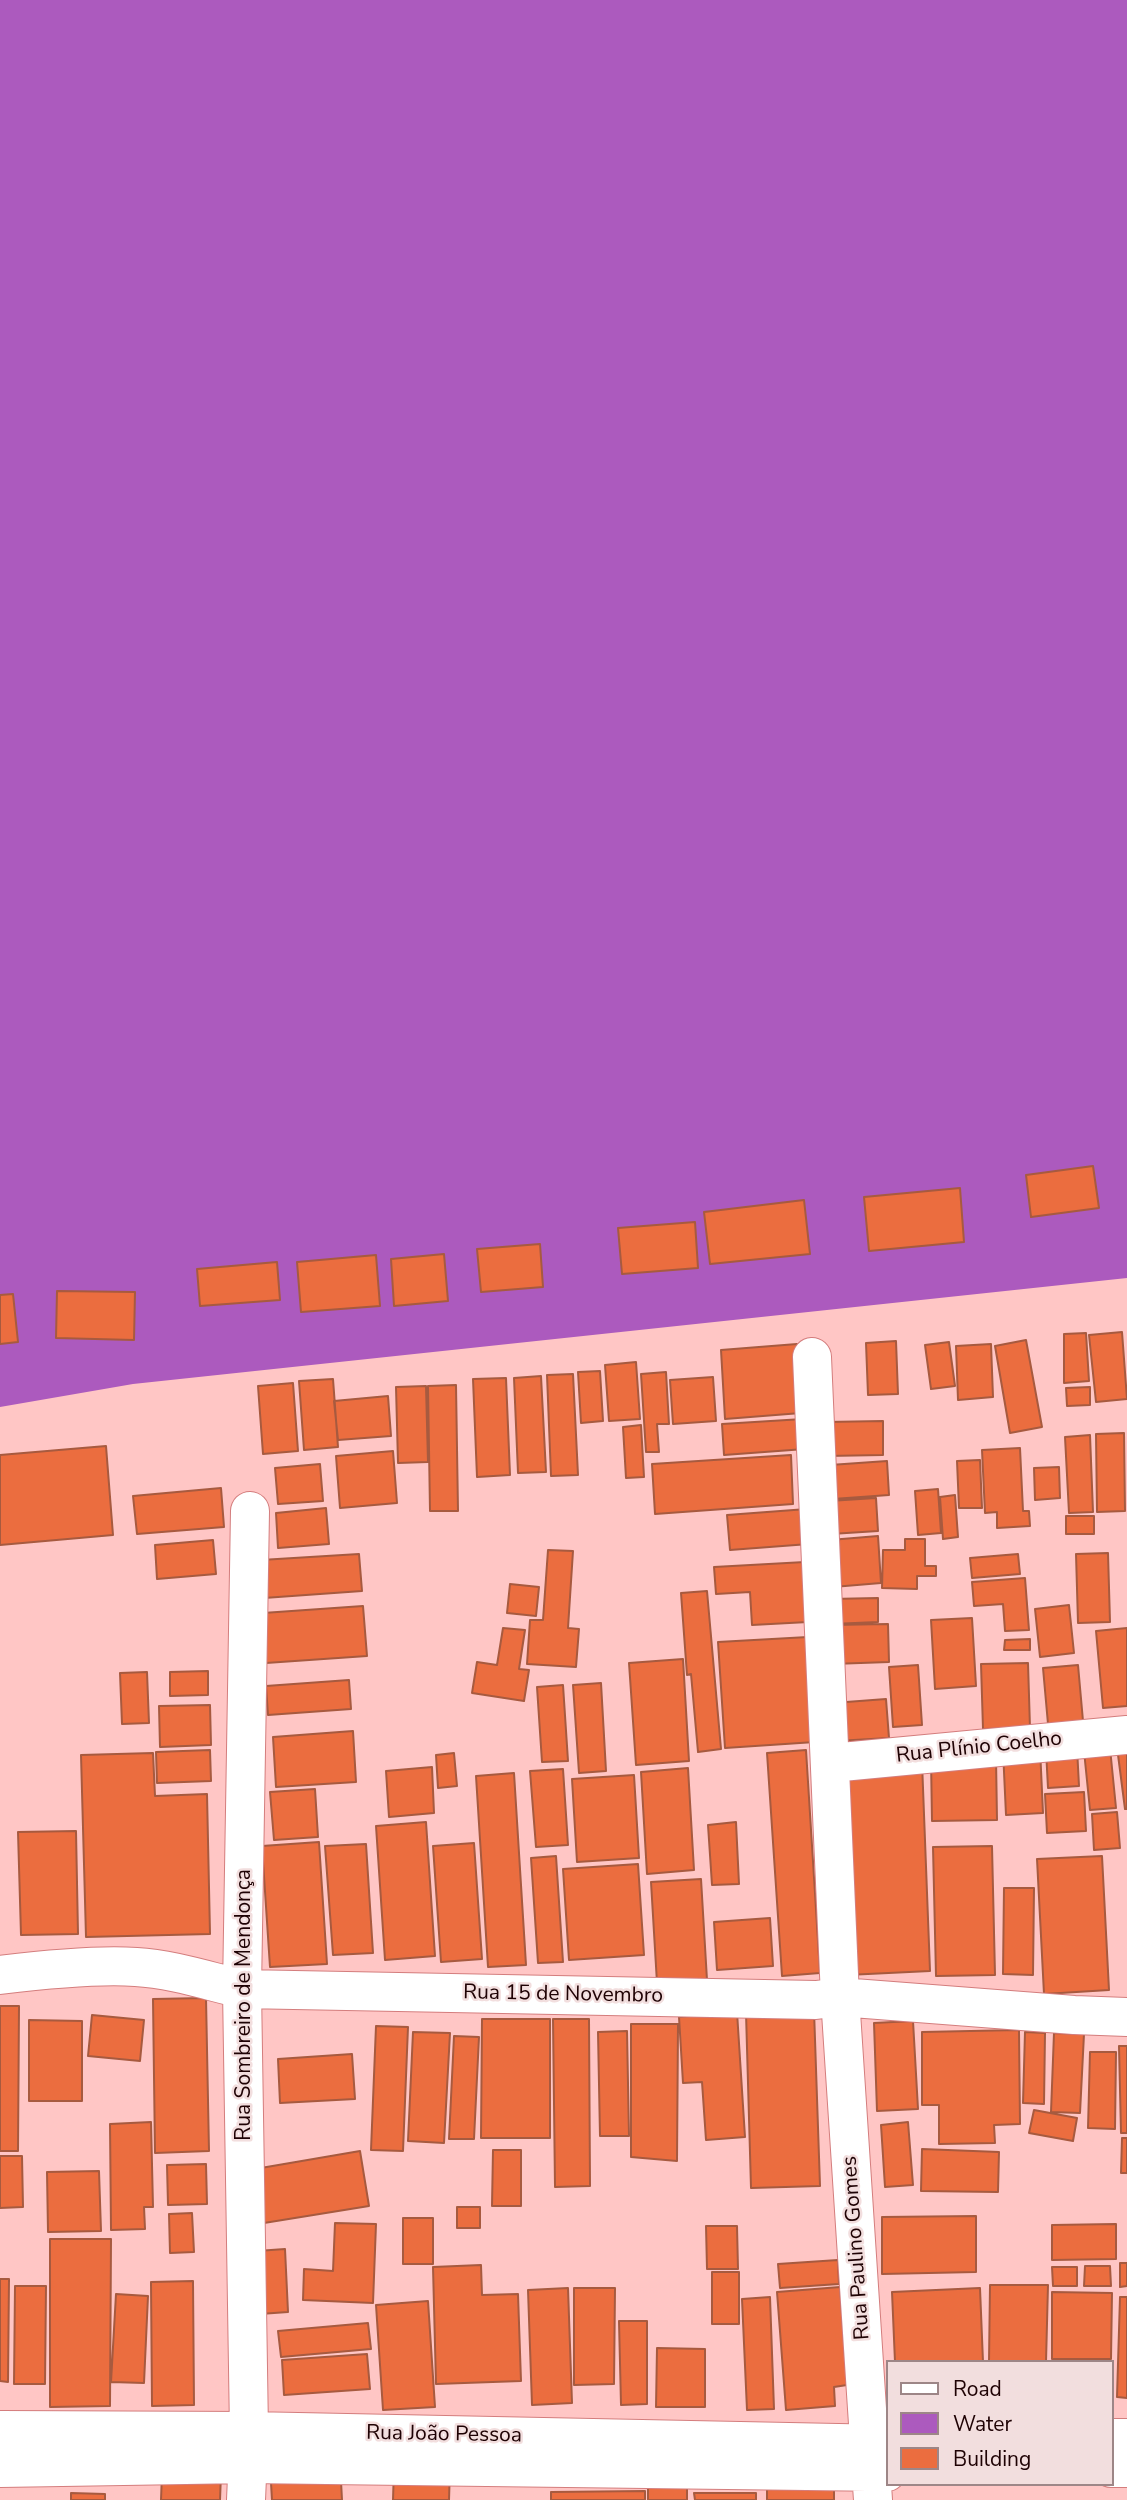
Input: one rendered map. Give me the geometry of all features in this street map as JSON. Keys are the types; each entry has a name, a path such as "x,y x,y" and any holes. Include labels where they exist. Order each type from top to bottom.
{"street":[{"name":"Rua Paulino Gomes","path":"812,1357 840,1997 878,2466"},
{"name":"Rua Sombreiro de Mendonça","path":"247,2465 243,1989 250,1511"},
{"name":"Rua Plínio Coelho","path":"831,1763 1127,1735"},
{"name":"Rua 15 de Novembro","path":"0,1975 39,1970 134,1966 159,1969 243,1989 802,2000 840,1997 1127,2017"},
{"name":"Rua João Pessoa","path":"0,2430 247,2465"},
{"name":"Rua João Pessoa","path":"0,2468 247,2465 878,2466"}],"water":[{"path":"0,0 1127,0 1127,1278 133,1384 0,1407"}],"building":[{"path":"1093,1166 1099,1208 1031,1217 1026,1175"},
{"path":"960,1188 964,1242 869,1251 864,1197"},
{"path":"804,1200 810,1254 710,1264 704,1212"},
{"path":"695,1222 698,1268 622,1274 618,1228"},
{"path":"540,1244 543,1287 481,1292 477,1249"},
{"path":"444,1254 448,1301 394,1306 391,1259"},
{"path":"376,1255 380,1306 301,1312 297,1262"},
{"path":"277,1262 280,1300 200,1306 197,1269"},
{"path":"57,1291 135,1292 134,1340 56,1338"},
{"path":"13,1294 18,1342 0,1344 0,1295"},
{"path":"1122,1332 1127,1399 1096,1402 1089,1335"},
{"path":"1086,1333 1089,1381 1064,1383 1064,1334"},
{"path":"1026,1340 1042,1427 1010,1433 995,1346"},
{"path":"896,1341 898,1394 868,1395 866,1343"},
{"path":"949,1342 955,1386 931,1389 925,1345"},
{"path":"797,1344 801,1413 725,1419 721,1350"},
{"path":"991,1344 993,1397 958,1400 956,1346"},
{"path":"636,1362 640,1419 609,1421 605,1365"},
{"path":"600,1371 603,1421 581,1423 578,1372"},
{"path":"666,1372 669,1424 657,1424 659,1452 646,1452 641,1374"},
{"path":"573,1374 578,1475 551,1476 547,1375"},
{"path":"541,1376 546,1472 518,1473 514,1378"},
{"path":"713,1377 716,1421 673,1424 670,1380"},
{"path":"506,1378 510,1475 477,1477 473,1379"},
{"path":"333,1379 338,1447 304,1450 299,1381"},
{"path":"293,1383 298,1451 263,1454 258,1386"},
{"path":"456,1385 458,1511 430,1511 428,1386"},
{"path":"426,1386 428,1462 398,1463 396,1387"},
{"path":"1090,1387 1090,1405 1067,1406 1066,1388"},
{"path":"388,1396 391,1436 338,1440 334,1401"},
{"path":"803,1419 805,1449 724,1455 722,1424"},
{"path":"883,1421 883,1455 826,1456 826,1422"},
{"path":"641,1425 644,1477 626,1478 623,1427"},
{"path":"1124,1433 1125,1511 1097,1512 1096,1434"},
{"path":"1090,1435 1093,1512 1069,1513 1065,1437"},
{"path":"106,1446 113,1535 0,1545 0,1455"},
{"path":"1020,1448 1023,1511 1029,1511 1030,1526 997,1528 997,1512 985,1513 982,1450"},
{"path":"393,1451 397,1503 340,1508 336,1456"},
{"path":"791,1455 793,1504 655,1514 652,1464"},
{"path":"980,1460 982,1508 959,1508 957,1461"},
{"path":"887,1461 889,1495 833,1499 830,1465"},
{"path":"320,1464 323,1501 278,1504 275,1468"},
{"path":"1059,1467 1060,1498 1035,1500 1034,1468"},
{"path":"221,1488 224,1527 137,1534 133,1496"},
{"path":"938,1489 941,1533 918,1535 915,1491"},
{"path":"955,1495 958,1537 943,1539 940,1497"},
{"path":"876,1498 878,1531 831,1534 829,1501"},
{"path":"326,1508 329,1544 278,1548 276,1513"},
{"path":"807,1509 809,1544 730,1550 727,1515"},
{"path":"1066,1516 1094,1516 1094,1534 1066,1534"},
{"path":"878,1536 881,1583 833,1587 830,1540"},
{"path":"905,1539 925,1539 925,1566 936,1566 936,1576 917,1576 917,1589 882,1588 883,1550 905,1550"},
{"path":"213,1540 216,1574 157,1579 155,1545"},
{"path":"548,1550 573,1551 568,1628 579,1629 576,1667 527,1664 530,1620 543,1620"},
{"path":"1108,1553 1110,1622 1078,1623 1076,1554"},
{"path":"359,1554 362,1591 264,1598 261,1560"},
{"path":"1018,1554 1020,1574 972,1578 970,1558"},
{"path":"805,1562 808,1622 752,1625 750,1592 716,1594 714,1567"},
{"path":"1025,1578 1029,1630 1005,1631 1003,1604 974,1606 972,1582"},
{"path":"510,1584 539,1587 536,1616 507,1613"},
{"path":"707,1591 721,1749 698,1752 691,1674 687,1675 681,1593"},
{"path":"878,1598 878,1622 832,1624 831,1599"},
{"path":"1069,1605 1074,1653 1040,1657 1035,1609"},
{"path":"363,1606 367,1656 266,1663 263,1613"},
{"path":"972,1618 976,1686 935,1689 931,1620"},
{"path":"888,1624 889,1662 832,1664 831,1625"},
{"path":"503,1628 525,1630 519,1669 529,1670 524,1701 472,1693 477,1662 497,1665"},
{"path":"1127,1628 1127,1706 1103,1708 1096,1631"},
{"path":"808,1637 815,1742 725,1748 718,1642"},
{"path":"1030,1639 1030,1650 1004,1650 1005,1640"},
{"path":"683,1659 689,1761 636,1765 629,1663"},
{"path":"1028,1663 1030,1728 983,1729 981,1664"},
{"path":"918,1665 922,1725 893,1727 889,1667"},
{"path":"1078,1665 1083,1721 1048,1724 1043,1668"},
{"path":"208,1671 208,1695 170,1696 170,1672"},
{"path":"147,1672 149,1723 122,1724 120,1673"},
{"path":"349,1680 351,1709 268,1715 266,1686"},
{"path":"601,1683 606,1771 579,1773 573,1685"},
{"path":"563,1685 568,1761 542,1762 537,1687"},
{"path":"886,1699 889,1738 836,1741 833,1703"},
{"path":"210,1705 211,1745 160,1747 159,1706"},
{"path":"353,1731 356,1782 276,1787 273,1737"},
{"path":"1127,1745 1127,1809 1125,1809 1117,1747"},
{"path":"1040,1748 1043,1813 1006,1815 1003,1750"},
{"path":"1077,1748 1079,1786 1048,1788 1046,1750"},
{"path":"1110,1748 1116,1808 1090,1810 1084,1751"},
{"path":"210,1750 211,1781 157,1783 156,1752"},
{"path":"806,1750 820,1973 782,1976 767,1753"},
{"path":"153,1753 155,1796 207,1794 210,1934 86,1937 81,1755"},
{"path":"454,1753 457,1786 438,1788 436,1755"},
{"path":"996,1758 997,1820 932,1821 931,1759"},
{"path":"922,1762 930,1971 847,1975 839,1765"},
{"path":"432,1767 434,1813 389,1817 386,1771"},
{"path":"688,1768 694,1870 647,1874 641,1772"},
{"path":"563,1769 568,1845 536,1847 530,1771"},
{"path":"514,1773 526,1965 488,1967 476,1776"},
{"path":"634,1775 639,1858 577,1862 572,1779"},
{"path":"315,1789 318,1837 274,1840 270,1792"},
{"path":"1084,1792 1086,1831 1047,1833 1045,1794"},
{"path":"1117,1812 1120,1848 1094,1850 1092,1814"},
{"path":"426,1822 435,1956 385,1960 376,1826"},
{"path":"736,1822 739,1884 712,1885 708,1825"},
{"path":"76,1831 78,1934 21,1935 18,1832"},
{"path":"319,1842 327,1964 270,1967 262,1846"},
{"path":"474,1843 482,1959 441,1962 433,1846"},
{"path":"366,1844 373,1953 333,1955 325,1846"},
{"path":"992,1846 995,1975 936,1976 933,1847"},
{"path":"556,1856 563,1962 538,1963 531,1858"},
{"path":"1102,1856 1109,1990 1044,1994 1037,1859"},
{"path":"638,1864 644,1955 569,1960 563,1869"},
{"path":"701,1879 707,1980 657,1983 651,1882"},
{"path":"1004,1888 1034,1888 1033,1975 1003,1974"},
{"path":"770,1918 773,1966 717,1970 714,1922"},
{"path":"206,1998 209,2151 155,2153 153,1999"},
{"path":"0,2006 19,2006 18,2151 0,2151"},
{"path":"814,2010 820,2186 751,2188 746,2013"},
{"path":"737,2012 745,2137 706,2140 702,2082 683,2083 679,2017"},
{"path":"92,2015 144,2020 140,2061 88,2056"},
{"path":"482,2019 550,2019 550,2138 481,2138"},
{"path":"553,2019 589,2019 590,2186 555,2187"},
{"path":"29,2020 82,2021 82,2101 29,2101"},
{"path":"913,2021 918,2109 877,2111 874,2023"},
{"path":"631,2024 678,2024 677,2161 631,2157"},
{"path":"376,2026 408,2027 403,2151 371,2150"},
{"path":"1019,2030 1020,2124 994,2125 995,2143 939,2144 939,2105 922,2105 922,2032"},
{"path":"627,2031 629,2136 600,2136 598,2032"},
{"path":"413,2032 450,2033 444,2143 408,2141"},
{"path":"1025,2032 1045,2033 1044,2104 1023,2103"},
{"path":"1054,2033 1084,2034 1080,2113 1051,2112"},
{"path":"454,2036 479,2037 474,2139 449,2139"},
{"path":"1119,2046 1127,2046 1127,2133 1121,2133"},
{"path":"1090,2052 1116,2052 1115,2129 1088,2128"},
{"path":"352,2054 355,2099 280,2103 278,2059"},
{"path":"1034,2110 1077,2118 1073,2141 1029,2133"},
{"path":"151,2122 153,2207 144,2207 145,2229 111,2230 110,2124"},
{"path":"908,2122 913,2185 885,2187 881,2125"},
{"path":"1122,2138 1127,2138 1127,2173 1121,2173"},
{"path":"922,2149 999,2152 998,2192 921,2191"},
{"path":"493,2150 521,2150 521,2206 492,2206"},
{"path":"360,2151 369,2206 264,2223 255,2169"},
{"path":"0,2156 22,2156 23,2207 0,2208"},
{"path":"206,2164 207,2204 168,2205 167,2165"},
{"path":"99,2171 101,2231 48,2232 47,2172"},
{"path":"457,2207 480,2207 480,2228 457,2228"},
{"path":"192,2213 194,2252 170,2253 169,2214"},
{"path":"976,2216 976,2272 882,2274 882,2217"},
{"path":"403,2218 433,2218 433,2264 403,2264"},
{"path":"335,2223 376,2224 373,2303 303,2300 304,2269 333,2271"},
{"path":"1116,2224 1116,2259 1052,2260 1052,2225"},
{"path":"706,2226 737,2226 738,2269 707,2269"},
{"path":"50,2239 111,2239 110,2406 50,2407"},
{"path":"285,2249 288,2312 260,2314 257,2251"},
{"path":"838,2260 839,2284 780,2288 778,2264"},
{"path":"1120,2263 1127,2263 1127,2286 1120,2287"},
{"path":"481,2265 482,2295 518,2294 521,2381 436,2384 433,2267"},
{"path":"1085,2266 1110,2266 1111,2286 1084,2286"},
{"path":"1052,2267 1077,2267 1077,2286 1053,2286"},
{"path":"712,2272 739,2272 739,2324 712,2324"},
{"path":"0,2279 9,2279 8,2382 0,2381"},
{"path":"193,2281 194,2405 152,2406 151,2282"},
{"path":"990,2285 1048,2285 1046,2360 989,2360"},
{"path":"15,2286 46,2286 45,2384 14,2384"},
{"path":"840,2287 847,2385 834,2387 835,2406 786,2410 777,2292"},
{"path":"568,2288 572,2403 532,2405 528,2290"},
{"path":"574,2288 615,2288 614,2384 574,2385"},
{"path":"980,2288 983,2360 895,2360 892,2292"},
{"path":"1052,2292 1112,2293 1111,2359 1052,2359"},
{"path":"116,2294 148,2296 144,2383 111,2382"},
{"path":"770,2297 774,2409 747,2410 742,2299"},
{"path":"1120,2297 1127,2297 1127,2398 1117,2397"},
{"path":"428,2301 435,2407 383,2410 376,2305"},
{"path":"619,2321 647,2321 647,2404 621,2405"},
{"path":"368,2323 371,2349 281,2357 278,2331"},
{"path":"657,2348 705,2349 705,2407 656,2407"},
{"path":"367,2354 370,2389 284,2395 282,2360"},
{"path":"394,2467 450,2468 449,2500 393,2500"},
{"path":"162,2473 221,2474 220,2500 161,2500"},
{"path":"648,2476 687,2476 687,2500 648,2500"},
{"path":"341,2481 342,2500 272,2500 271,2483"},
{"path":"834,2488 834,2500 767,2500 767,2489"},
{"path":"645,2491 645,2500 551,2500 551,2492"},
{"path":"71,2493 105,2494 105,2500 71,2500"},
{"path":"694,2493 756,2493 756,2500 695,2500"}]}
